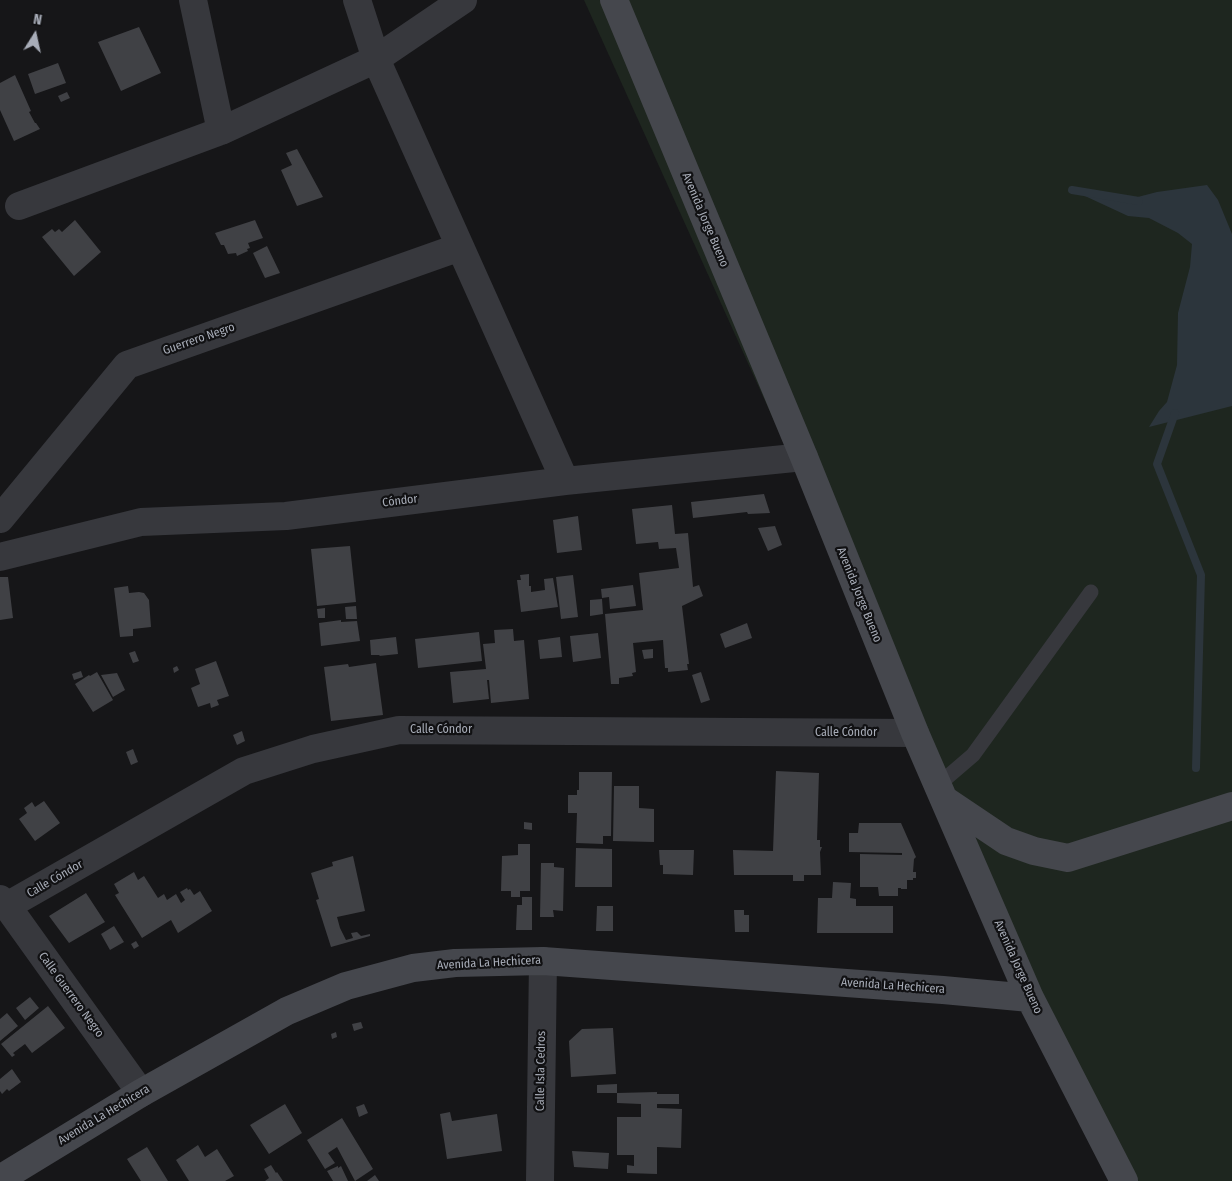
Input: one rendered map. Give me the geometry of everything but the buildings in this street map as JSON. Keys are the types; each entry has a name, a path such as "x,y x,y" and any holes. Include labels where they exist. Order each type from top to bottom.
{"street":[{"path":"193,0 221,131"},
{"path":"357,0 376,59 565,480"},
{"path":"19,206 221,131 376,59 463,0"},
{"name":"Avenida Jorge Bueno","path":"614,0 804,457 915,733 1030,998 1124,1181"},
{"name":"Guerrero Negro","path":"0,519 127,364 460,247"},
{"name":"Cóndor","path":"0,557 141,522 286,516 565,480 804,457"},
{"name":"Calle Cóndor","path":"4,902 244,772 313,749 399,730 915,733"},
{"path":"941,792 1006,841 1034,851 1068,858 1232,806"},
{"name":"Calle Guerrero Negro","path":"4,902 141,1093"},
{"name":"Avenida La Hechicera","path":"0,1179 141,1093 287,1011 346,986 413,968 455,963 543,960 1030,998"},
{"name":"Calle Isla Cedros","path":"540,1181 543,960"}],"lane":[{"path":"941,792 973,756 1091,592"}],"shaded area":[{"path":"584,0 1232,0 1232,1181 1124,1181 915,733"},
{"path":"1207,185 1218,200 1232,234 1232,406 1149,427 1167,402 1177,365 1178,313 1190,267 1192,244 1178,233 1149,218 1128,216 1072,190 1130,199 1157,192"}],"waterway":[{"path":"1072,190 1139,201"},
{"path":"1175,413 1157,464 1201,575 1196,768"}]}
